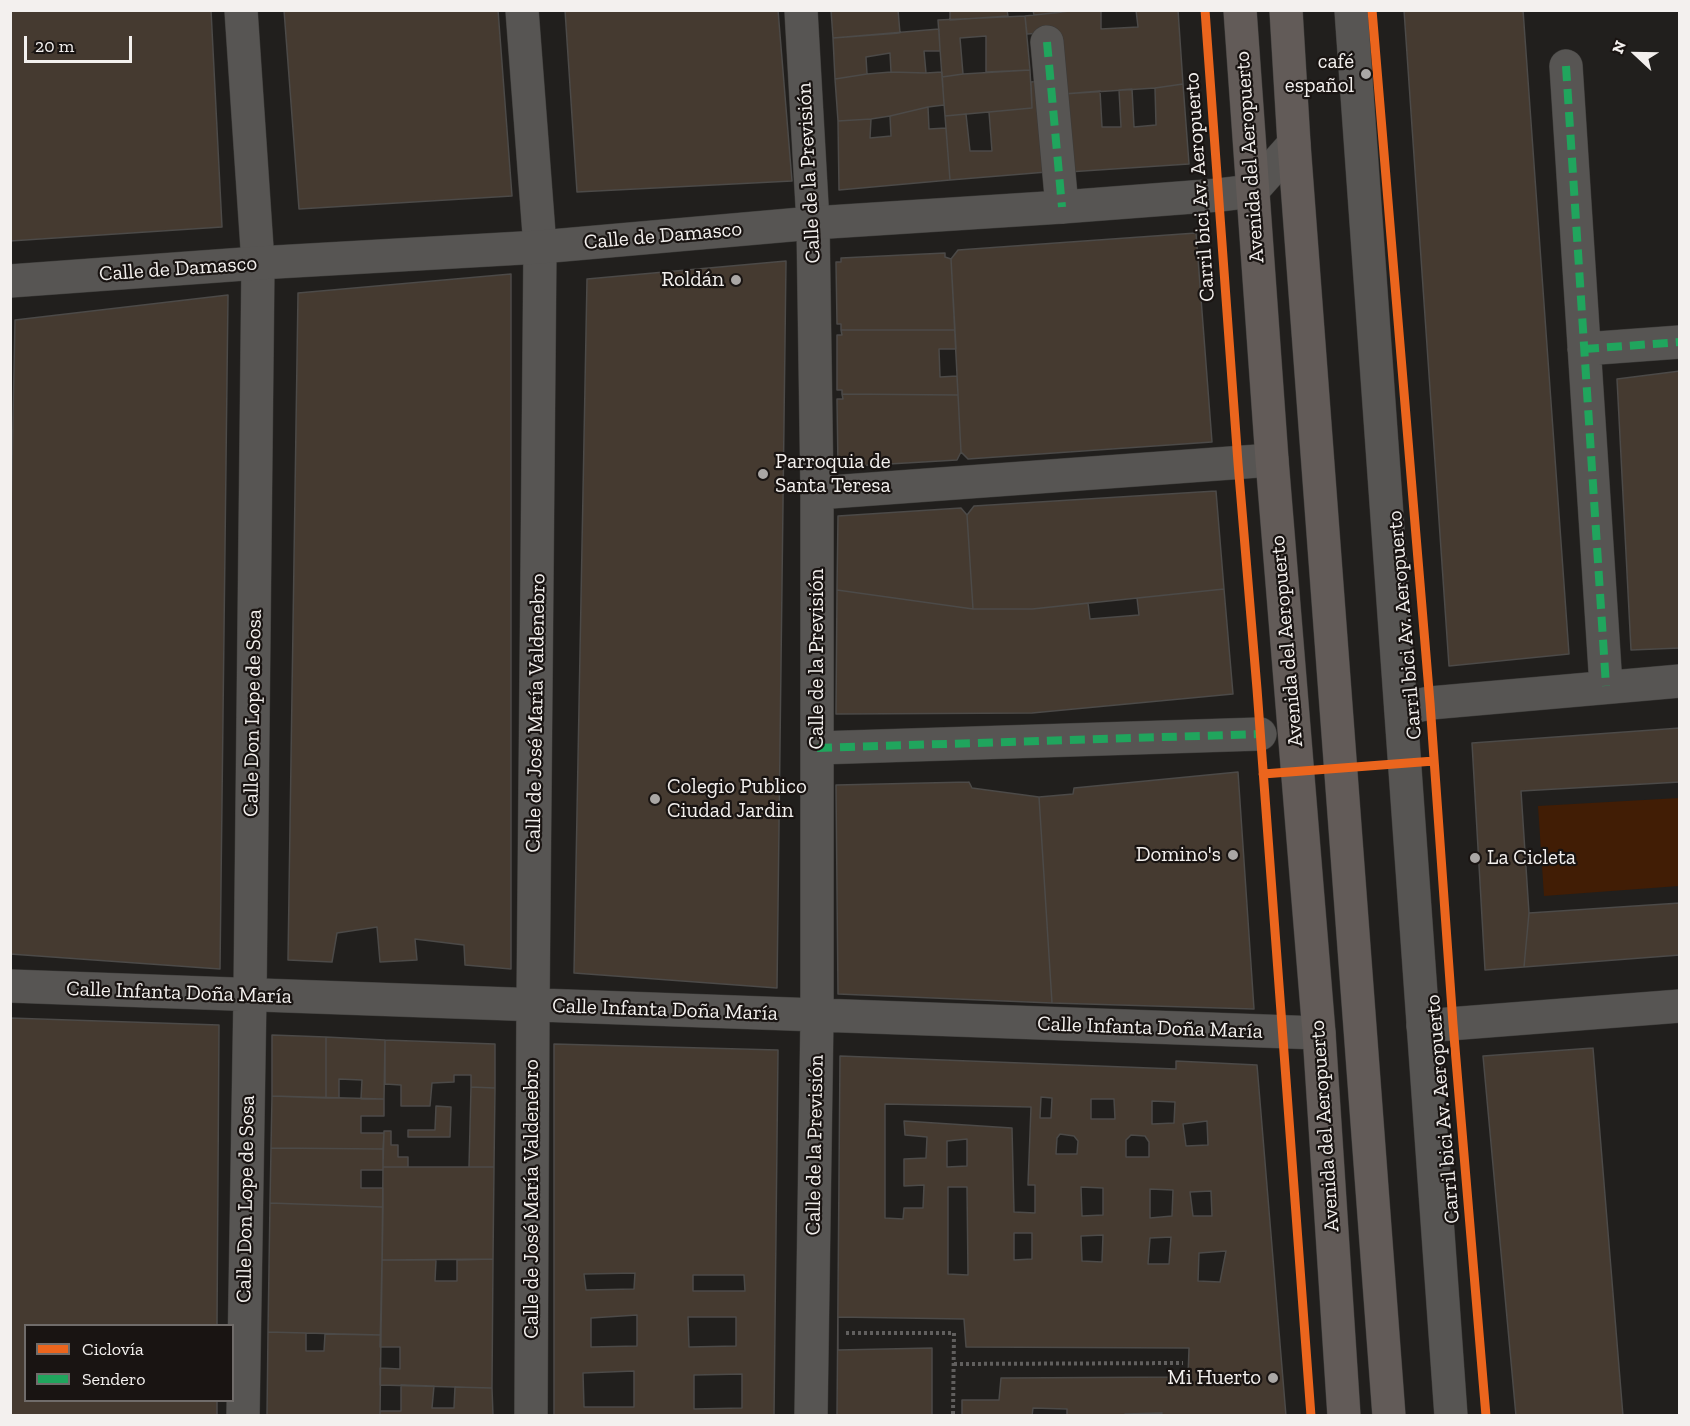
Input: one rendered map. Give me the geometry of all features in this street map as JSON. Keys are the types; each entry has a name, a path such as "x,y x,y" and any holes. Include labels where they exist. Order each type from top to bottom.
{"main road":[{"name":"Avenida del Aeropuerto","path":"1240,10 1272,460 1319,1034 1344,1416"},
{"name":"Avenida del Aeropuerto","path":"1286,10 1294,144 1389,1416"}],"street":[{"name":"Calle Don Lope de Sosa","path":"241,10 258,263 243,1416"},
{"name":"Calle de José María Valdenebro","path":"522,10 540,248 531,1416"},
{"name":"Calle de la Previsión","path":"801,10 813,223 817,493 817,1016 811,1416"},
{"path":"1351,10 1451,1416"},
{"path":"1047,42 1062,207"},
{"path":"1566,66 1606,686"},
{"path":"1252,191 1294,144"},
{"name":"Calle de Damasco","path":"10,281 258,263 540,248 813,223 1062,207 1252,191"},
{"path":"1584,349 1680,342"},
{"path":"817,493 1272,460"},
{"path":"1401,709 1430,703 1680,681"},
{"path":"817,748 1260,734"},
{"name":"Calle Infanta Doña María","path":"10,986 1319,1034"},
{"path":"1424,1026 1680,1006"}],"path":[{"path":"845,1333 954,1333 953,1416"},
{"path":"954,1364 1183,1364"}],"shaded area":[{"path":"1679,798 1679,886 1544,896 1538,806"}],"building":[{"path":"10,10 211,10 222,227 10,241"},
{"path":"284,10 498,10 512,196 299,209"},
{"path":"565,10 778,10 792,181 577,192"},
{"path":"831,10 898,10 900,33 833,38"},
{"path":"950,10 1007,10 1008,16 950,20"},
{"path":"1033,10 1062,10 1063,12 1034,15"},
{"path":"1101,10 1101,29 1138,27 1136,10 1178,10 1183,84 1063,94 1058,32 1027,34 1025,16"},
{"path":"1404,10 1523,10 1569,654 1449,666"},
{"path":"1025,16 1030,70 986,72 986,36 960,38 963,74 942,77 938,20"},
{"path":"939,29 940,51 924,51 926,73 891,72 890,53 866,57 867,74 835,79 833,38"},
{"path":"1030,70 1032,108 945,116 942,77"},
{"path":"891,72 942,72 944,105 871,119 838,121 835,79"},
{"path":"1041,81 1047,172 950,180 945,116 966,114 970,151 992,151 989,112 1032,108 1031,82"},
{"path":"1183,84 1189,164 1068,172 1063,94 1100,91 1102,127 1121,127 1119,90 1132,89 1134,127 1156,125 1155,88"},
{"path":"928,107 929,129 946,128 950,180 839,190 838,121 871,119 870,138 891,136 890,116"},
{"path":"1196,233 1212,442 968,459 961,452 951,259 958,250"},
{"path":"945,253 945,257 951,259 955,330 841,330 841,324 837,324 836,262 841,262 841,258"},
{"path":"786,261 777,988 574,973 587,279"},
{"path":"511,274 511,969 465,965 464,945 415,939 417,960 380,962 377,927 337,933 332,962 288,960 298,293"},
{"path":"228,295 220,969 10,954 10,564 15,320"},
{"path":"841,330 955,330 956,349 939,349 940,377 957,376 958,395 842,394 842,390 837,390 837,335 842,335"},
{"path":"1680,371 1680,648 1631,650 1617,379"},
{"path":"842,394 958,395 961,452 957,460 838,467 837,399 843,399"},
{"path":"1216,491 1224,589 1032,609 973,609 967,515 974,506"},
{"path":"961,508 967,515 973,609 837,590 838,516"},
{"path":"1224,589 1233,694 1032,713 836,714 837,590 973,609 1032,609 1088,603 1090,619 1139,615 1137,598"},
{"path":"1680,728 1680,782 1521,791 1529,913 1524,967 1485,970 1472,743"},
{"path":"1238,772 1254,1009 1052,1003 1039,797 1073,794 1074,788"},
{"path":"969,782 972,788 1039,797 1052,1003 838,994 836,785"},
{"path":"1680,903 1680,955 1524,967 1529,913"},
{"path":"10,1018 219,1025 217,1324 24,1324 24,1402 217,1402 217,1416 10,1416"},
{"path":"272,1035 326,1037 326,1098 272,1096"},
{"path":"326,1037 385,1040 384,1099 361,1099 362,1080 339,1079 339,1098 326,1098"},
{"path":"385,1040 495,1044 495,1088 471,1087 471,1075 454,1075 454,1082 432,1083 430,1106 401,1106 401,1085 385,1084"},
{"path":"554,1044 778,1050 774,1416 554,1416","holes":["635,1273 634,1289 586,1290 584,1274","693,1275 744,1275 745,1291 693,1291","637,1315 637,1346 591,1347 591,1318","688,1317 736,1317 736,1346 689,1347","634,1371 634,1407 584,1407 583,1373","742,1374 742,1408 694,1409 694,1375"]},
{"path":"1593,1048 1623,1416 1516,1416 1483,1056"},
{"path":"840,1056 1176,1069 1176,1061 1257,1065 1286,1416 1161,1416 1162,1413 1125,1414 1125,1416 1067,1416 1067,1409 1033,1408 1032,1416 962,1416 962,1400 999,1400 1001,1378 1188,1377 1189,1348 966,1347 964,1319 838,1317 838,1350 932,1348 932,1416 837,1416","holes":["1041,1097 1052,1098 1051,1118 1040,1118","1091,1099 1114,1099 1115,1119 1091,1119","1152,1101 1175,1102 1174,1123 1152,1124","885,1104 1031,1107 1028,1185 1035,1185 1035,1213 1014,1212 1012,1128 904,1121 905,1135 927,1137 926,1158 904,1159 904,1186 924,1185 923,1208 904,1208 903,1219 885,1218","1207,1121 1208,1145 1186,1146 1183,1124","1060,1134 1074,1136 1078,1141 1077,1154 1056,1154 1057,1138","1131,1135 1145,1136 1149,1142 1149,1157 1126,1157 1126,1140","967,1139 967,1166 947,1167 947,1141","948,1187 967,1187 968,1275 948,1274","1081,1187 1103,1188 1103,1215 1082,1216","1150,1189 1173,1190 1172,1216 1150,1218","1211,1191 1212,1216 1193,1216 1190,1192","1014,1233 1032,1233 1032,1259 1014,1260","1103,1235 1102,1262 1082,1261 1081,1236","1171,1237 1169,1264 1148,1264 1150,1238","1226,1251 1220,1282 1198,1281 1199,1253"]},
{"path":"471,1087 495,1088 494,1167 469,1167"},
{"path":"272,1096 384,1099 384,1116 361,1116 361,1133 384,1133 383,1149 271,1148"},
{"path":"436,1106 451,1107 450,1137 408,1137 408,1130 435,1130"},
{"path":"384,1131 391,1131 391,1145 398,1145 398,1157 408,1157 408,1167 383,1167"},
{"path":"271,1148 383,1149 383,1170 361,1170 361,1188 383,1188 383,1207 270,1203"},
{"path":"383,1167 494,1167 493,1259 382,1260"},
{"path":"270,1203 383,1207 381,1335 268,1332"},
{"path":"493,1259 492,1388 380,1385 380,1368 400,1369 400,1347 380,1347 382,1260 436,1260 435,1281 457,1281 457,1260"},
{"path":"268,1332 306,1333 306,1351 324,1351 325,1334 381,1335 380,1416 267,1416"},
{"path":"401,1385 434,1386 432,1408 454,1408 455,1387 492,1388 493,1416 380,1416 380,1411 401,1411"}],"marked path":[{"path":"1047,42 1062,207"},
{"path":"1566,66 1606,686"},
{"path":"1584,349 1680,342"},
{"path":"817,748 1260,734"}],"cycle path":[{"name":"Carril bici Av. Aeropuerto","path":"1205,10 1311,1416"},
{"name":"Carril bici Av. Aeropuerto","path":"1372,10 1430,703 1453,1024 1486,1416"},
{"path":"1263,774 1434,761"}],"place":[{"name":"café español","path":"1366,74"},
{"name":"Roldán","path":"736,280"},
{"name":"Parroquia de Santa Teresa","path":"763,474"},
{"name":"Colegio Publico Ciudad Jardin","path":"655,799"},
{"name":"Domino's","path":"1233,855"},
{"name":"La Cicleta","path":"1475,858"},
{"name":"Mi Huerto","path":"1273,1378"}]}
